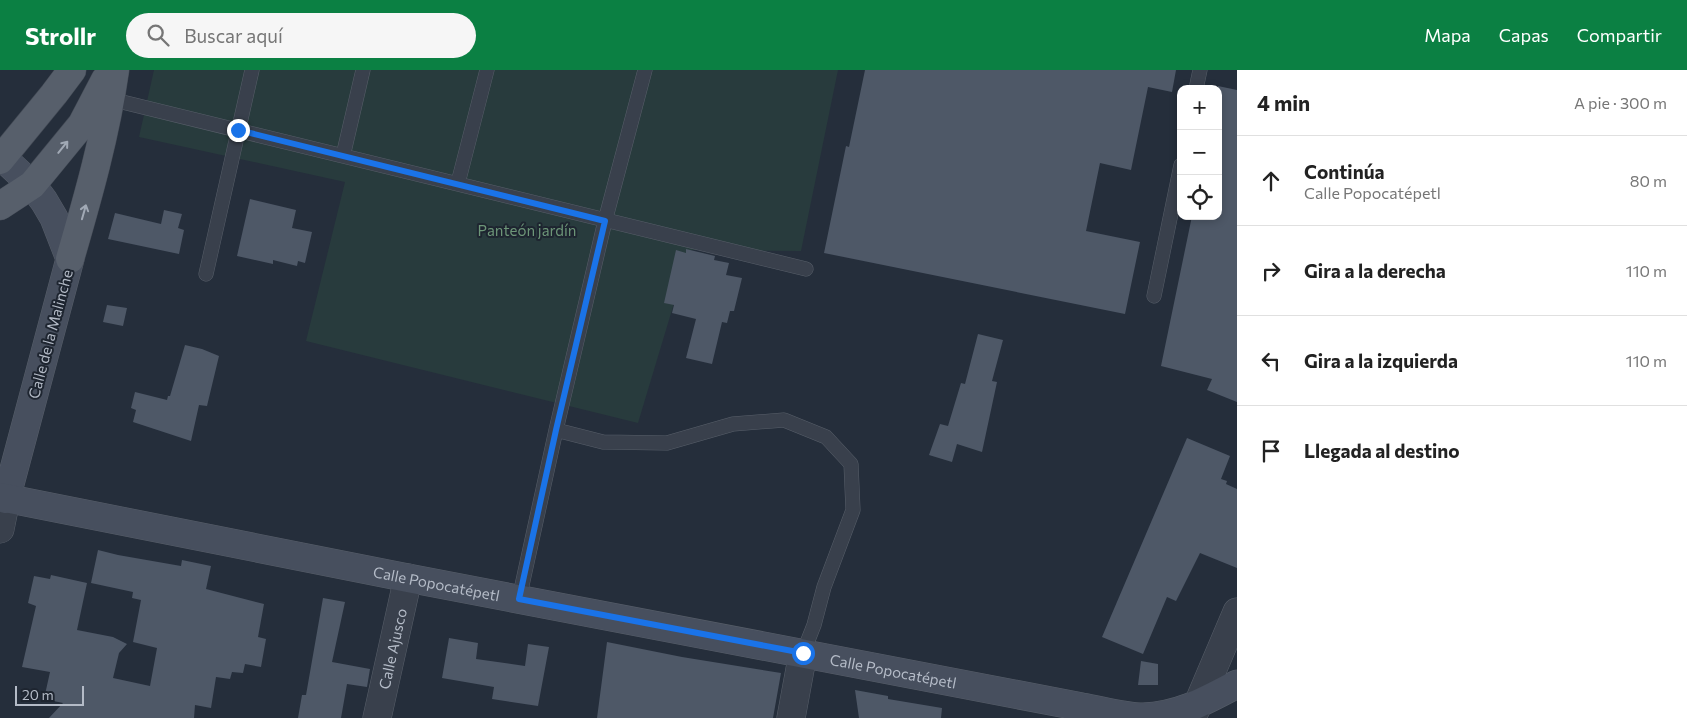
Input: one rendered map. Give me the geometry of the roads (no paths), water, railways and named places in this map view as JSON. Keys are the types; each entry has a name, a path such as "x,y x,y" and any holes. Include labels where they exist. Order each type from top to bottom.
{"main road":[{"path":"1,157 72,70"},
{"path":"0,206 32,185 82,124 110,70"},
{"path":"70,259 91,188 115,70"},
{"name":"Calle de la Malinche","path":"1,157 32,185 54,218 70,259 3,498"},
{"name":"Calle Popocatépetl","path":"3,498 408,578 1082,707 1143,717 1195,712 1237,684"}],"street":[{"name":"Calle de la Malinche","path":"0,529 3,498"},
{"name":"Calle Ajusco","path":"376,718 408,578"},
{"path":"1195,712 1237,612"},
{"path":"792,718 803,653"}],"lane":[{"path":"206,274 252,70"},
{"path":"343,156 363,70"},
{"path":"458,183 487,70"},
{"path":"519,599 605,221 645,70"},
{"path":"1197,85 1200,70"},
{"path":"110,99 806,270"},
{"path":"1154,296 1179,175"},
{"path":"556,430 603,442 667,443 733,424 784,420 826,437 851,464 854,510 824,586 814,625 803,653"}],"park label":[{"name":"Panteón jardín","path":"527,230"}]}
